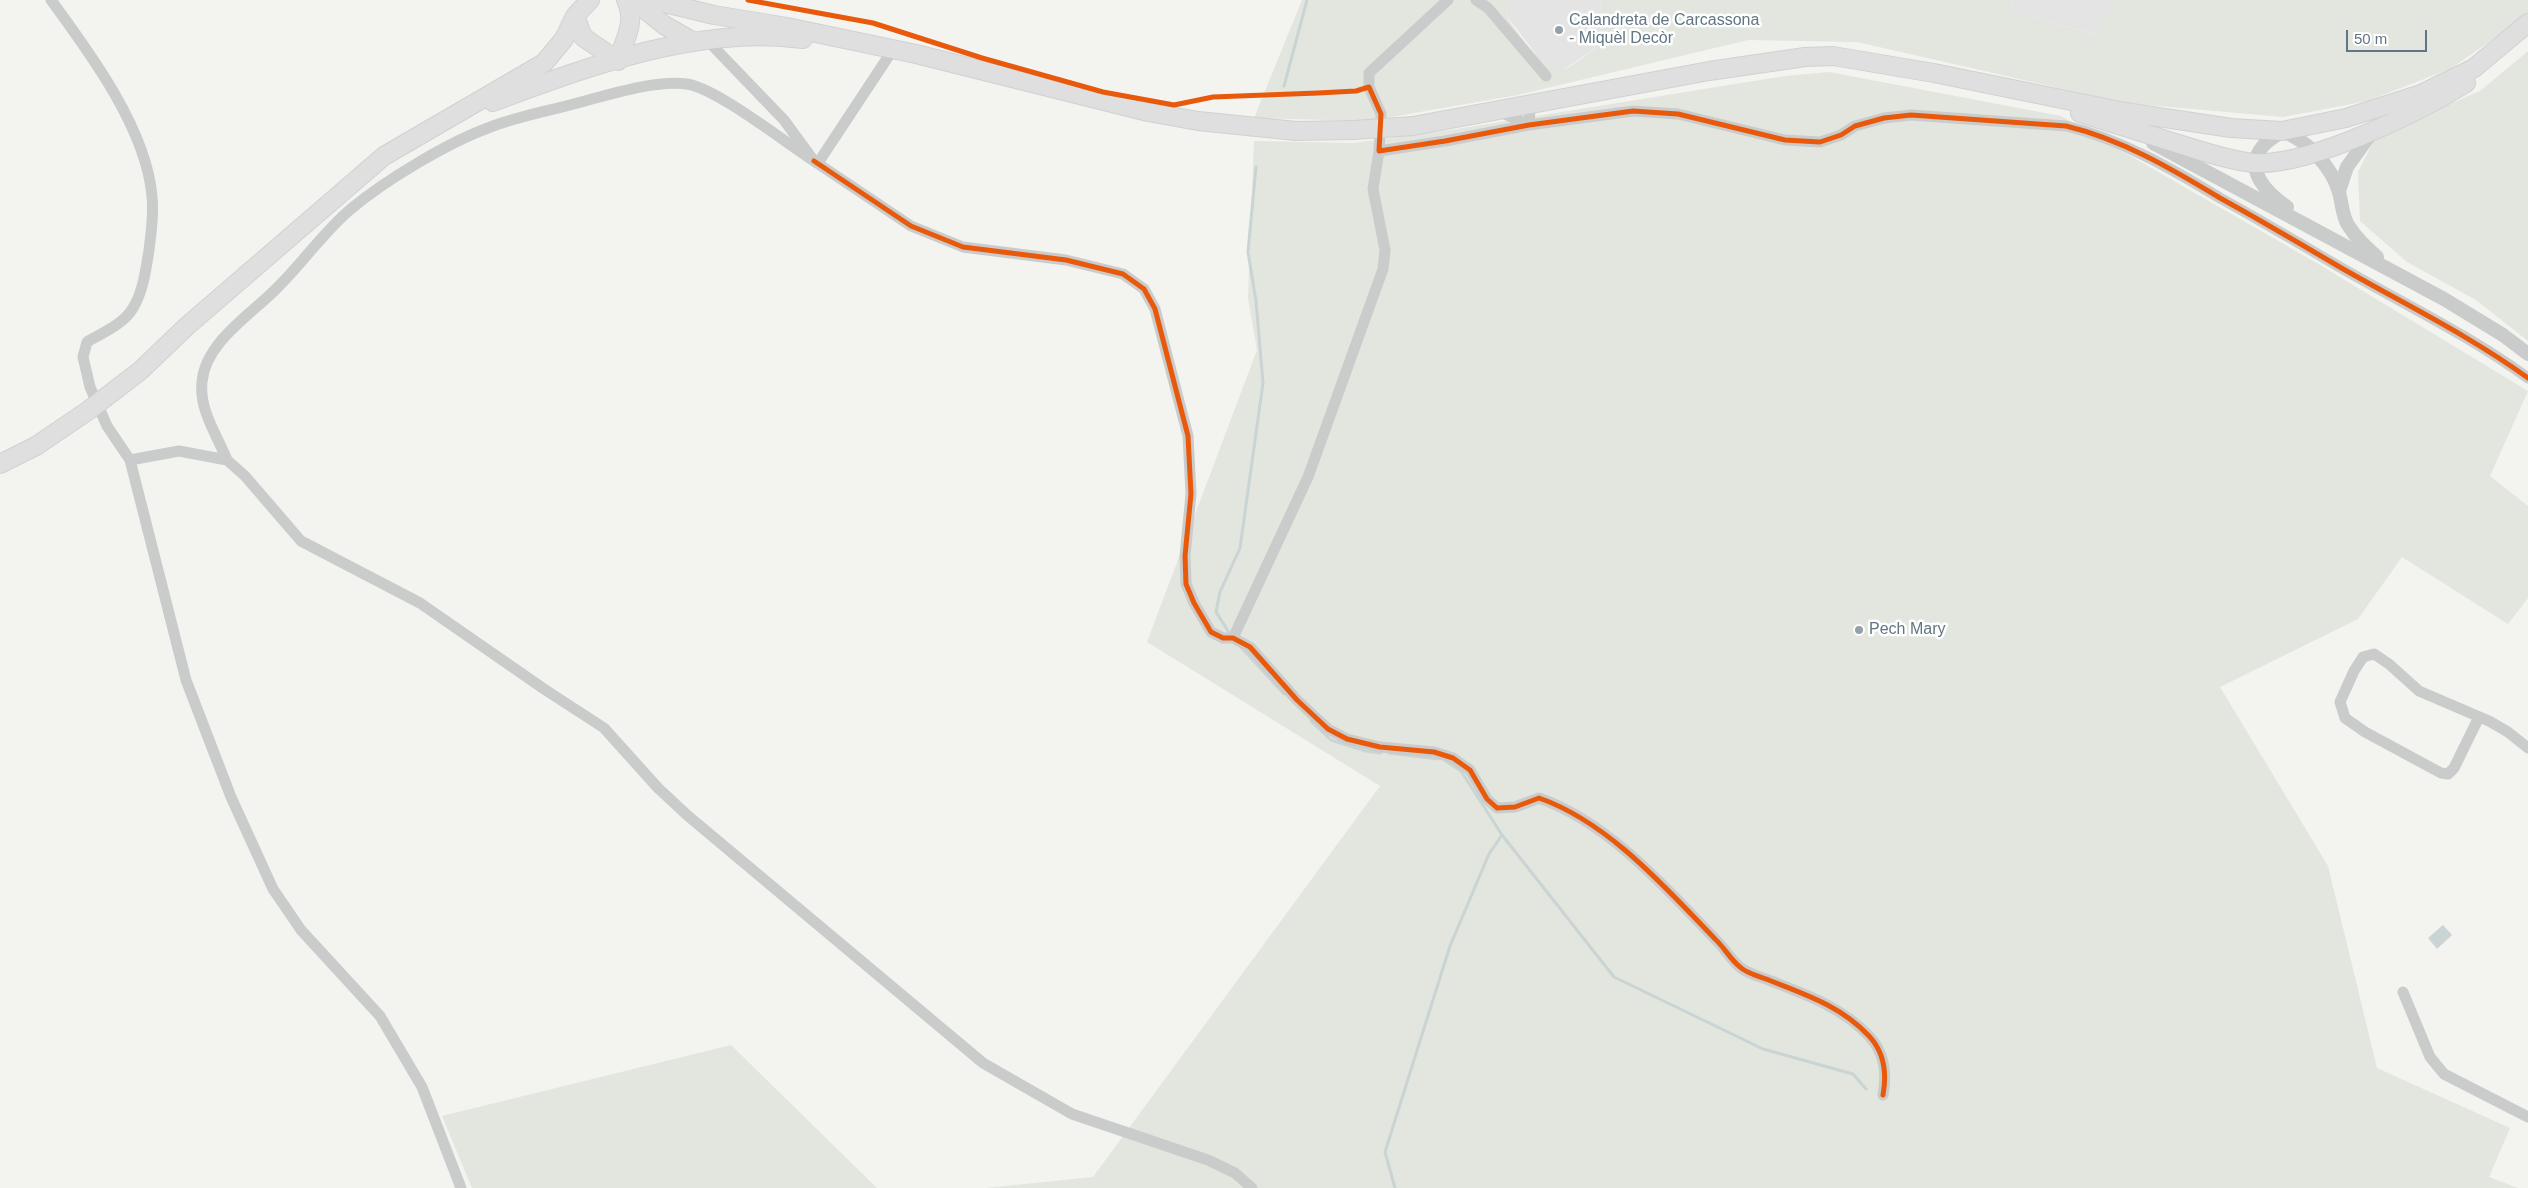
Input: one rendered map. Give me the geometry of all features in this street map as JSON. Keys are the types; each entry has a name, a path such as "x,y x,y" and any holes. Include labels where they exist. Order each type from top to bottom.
{"main road":[{"path":"0,464 36,446 89,410 140,371 341,191 384,156 544,63 564,39 574,8 590,0"},
{"path":"618,61 631,23 626,0"},
{"path":"633,0 664,25 700,41"},
{"path":"652,0 714,15 787,27 916,54 1156,114 1198,121 1296,131 1413,126 1710,71 1805,57 1833,56 1918,70 2182,121 2231,128 2282,131 2346,118 2421,94 2474,68 2528,23"},
{"path":"574,8 583,37 618,61"},
{"path":"440,123 565,74 618,61 663,46 700,41 794,38 916,54"},
{"path":"1994,86 2206,152 2255,163 2313,152 2374,130 2442,98 2489,69 2528,39"}],"street":[{"path":"51,0 78,39 128,121 141,148 151,188 153,213 146,269 133,309 122,321 87,342 83,356 90,387 107,426 130,460 186,680 231,797 273,889 300,930 384,1024 422,1088 461,1188"},
{"path":"1233,638 1308,478 1383,269 1385,250 1373,189 1379,150 1381,114 1369,86 1369,73 1448,0"},
{"path":"1476,0 1488,8 1546,76"},
{"path":"700,41 784,120 816,162"},
{"path":"816,162 892,51"},
{"path":"1252,1188 1235,1173 1208,1160 1072,1114 984,1064 687,816 658,788 604,728 420,603 310,547 285,525 245,476 227,460 204,409 202,381 210,357 225,338 277,288 352,208 394,178 464,138 489,127 598,97 664,83 688,84 715,94 911,226 963,247 1066,260 1123,274 1144,289 1154,309 1188,436 1191,494 1186,556 1186,584 1194,603 1211,632 1223,638 1233,638 1250,647 1297,700 1328,728 1347,739 1380,747 1434,752 1454,758 1470,770 1487,799 1497,808 1515,807 1539,798 1554,803 1617,842 1705,928 1741,968 1832,1005 1857,1024 1871,1038 1884,1060 1887,1076 1883,1095"},
{"path":"1529,125 1530,110 1537,102"},
{"path":"1496,110 1529,125"},
{"path":"1379,150 1445,141 1529,125 1633,111 1678,114 1768,137 1820,142 1841,135 1855,126 1884,118 1911,116 2066,126 2088,132 2168,168 2385,293 2457,332 2502,359 2528,378"},
{"path":"2081,113 2168,150 2394,271 2503,335 2528,354"},
{"path":"2339,192 2347,168 2374,130"},
{"path":"2307,226 2300,216 2263,187 2256,176 2255,163 2264,145 2282,131 2294,135 2313,152 2333,178 2339,192 2341,208 2353,232 2359,240 2394,271"},
{"path":"130,460 179,451 227,460"},
{"path":"2479,717 2454,768 2448,774 2441,773 2365,732 2345,718 2340,702 2354,671 2363,657 2374,654 2389,664 2419,691 2479,717 2508,732 2528,748"},
{"path":"2403,992 2430,1057 2444,1074 2528,1117"}],"shaded area":[{"path":"1302,0 1511,0 1507,13 1517,32 1531,50 1547,65 1561,70 1576,63 1603,43 1600,14 1601,0 2011,0 2013,11 2096,35 2115,0 2528,0 2528,15 2450,69 2367,101 2283,117 2125,103 1857,42 1748,40 1518,95 1368,121 1254,118"},
{"name":"Calandreta de Carcassona - Miquèl Decòr","path":"1511,0 1601,0 1600,14 1603,43 1563,70 1552,70 1542,62 1507,16 1507,5"},
{"path":"2011,0 2115,0 2097,35 2013,11"},
{"path":"2528,51 2528,341 2476,300 2407,262 2360,221 2358,172 2373,142 2405,123 2480,91"},
{"path":"1829,72 2061,116 2320,265 2528,391 2490,476 2528,506 2528,598 2508,624 2402,557 2358,619 2220,687 2328,866 2377,1068 2510,1128 2489,1177 2518,1188 986,1188 1093,1177 1380,786 1147,642 1257,350 1248,298 1254,141 1353,143 1450,130 1785,76"},
{"path":"2443,925 2452,935 2437,949 2428,938"},
{"path":"731,1045 877,1188 472,1188 442,1116"}],"waterway":[{"path":"1284,86 1307,0"},
{"path":"1230,634 1216,612 1220,592 1240,548 1263,383 1256,301 1248,252 1256,167"},
{"path":"1239,645 1284,694"},
{"path":"1311,721 1331,740 1366,751 1381,753"},
{"path":"1389,753 1438,759"},
{"path":"1446,761 1461,771 1502,835 1614,977 1763,1049 1853,1074 1866,1089"},
{"path":"1395,1188 1385,1152 1450,946 1489,854 1502,835"}],"cycle path":[{"path":"748,0 873,23 982,58 1103,92 1174,105 1213,97 1356,91 1369,87 1381,114 1379,151 1529,125 1633,111 1678,114 1785,140 1820,142 1841,135 1855,126 1884,118 1911,115 2066,126 2107,139 2165,166 2338,266 2459,333 2528,378"},
{"path":"814,161 911,226 963,247 1066,260 1123,274 1144,289 1155,309 1188,436 1191,494 1185,556 1186,584 1194,603 1211,632 1223,638 1233,638 1250,647 1297,700 1328,729 1347,739 1380,747 1434,752 1453,758 1470,770 1487,799 1497,808 1515,807 1539,798 1589,823 1612,839 1656,878 1743,969 1823,1003 1859,1026 1869,1036 1882,1056 1885,1071 1883,1095"}],"place":[{"name":"Calandreta de Carcassona - Miquèl Decòr","path":"1559,30"},
{"name":"Pech Mary","path":"1859,630"}]}
